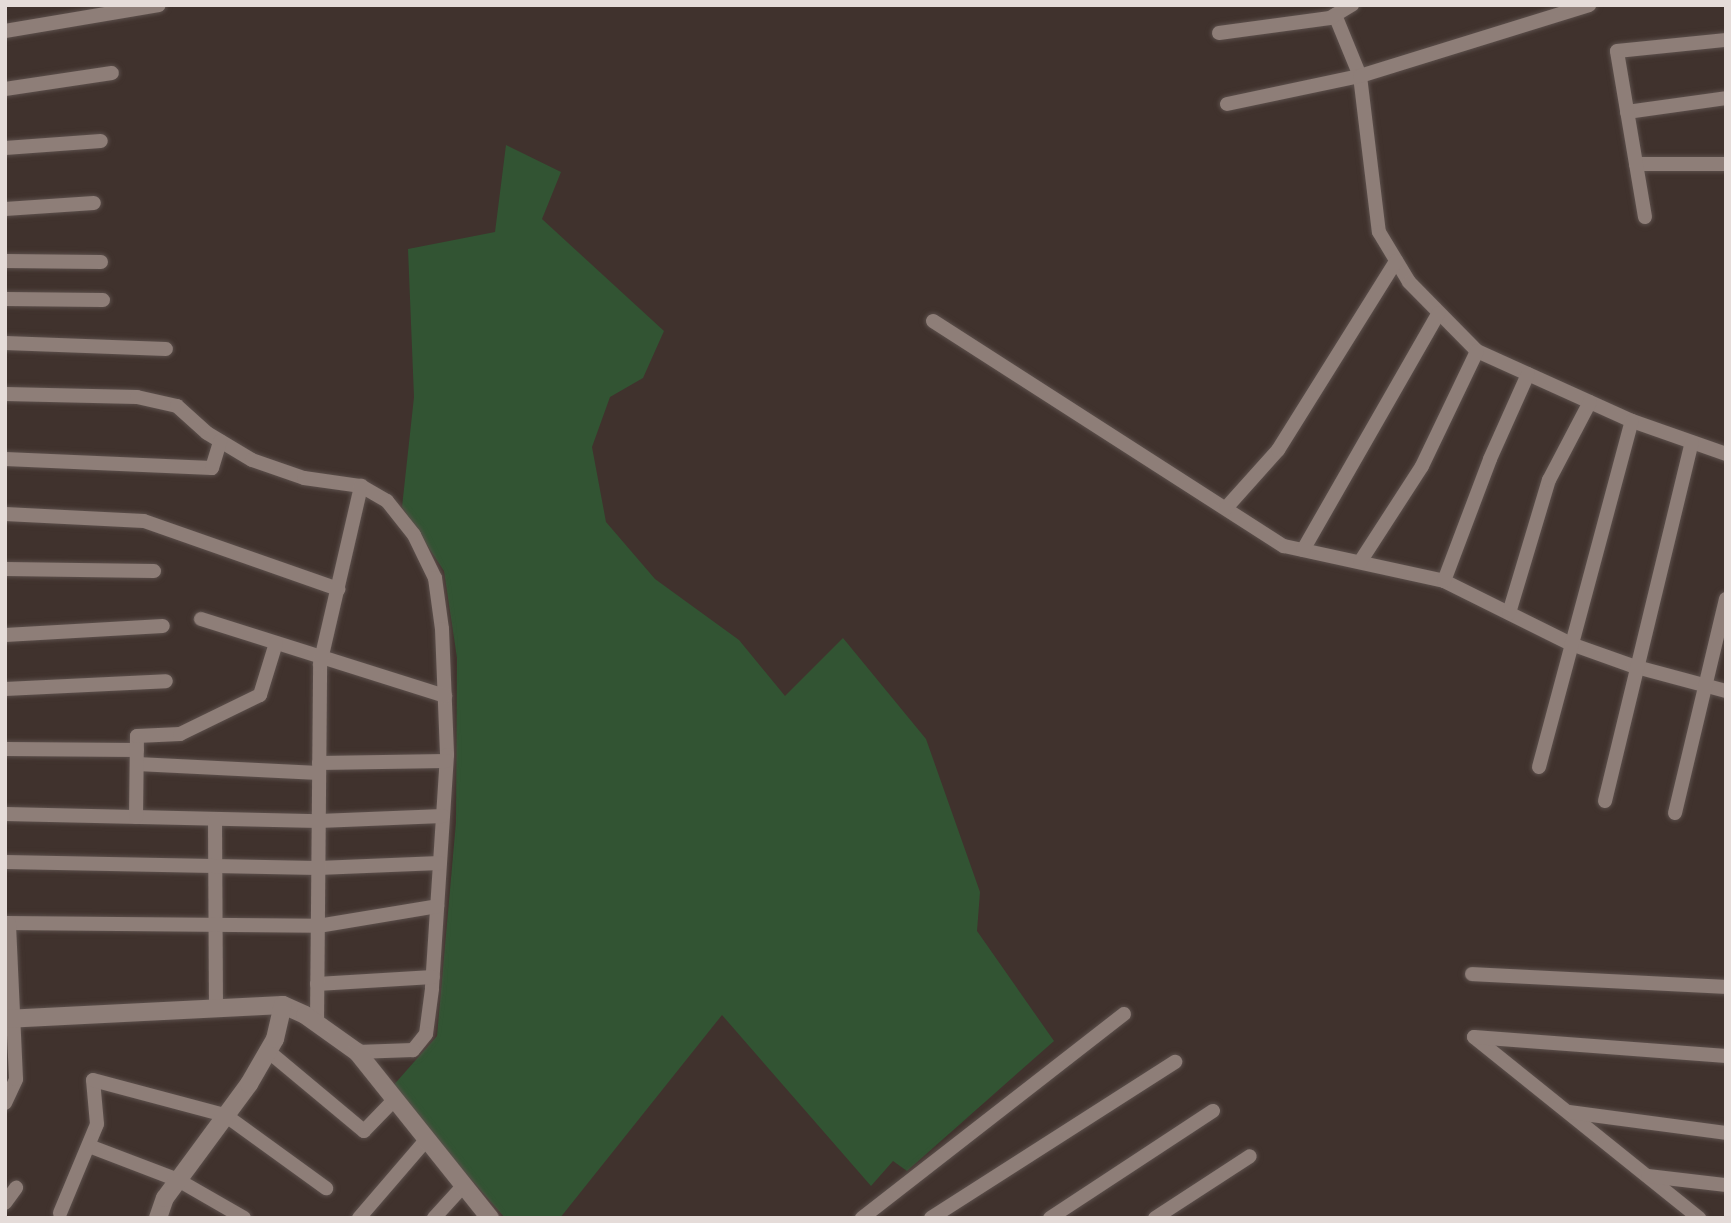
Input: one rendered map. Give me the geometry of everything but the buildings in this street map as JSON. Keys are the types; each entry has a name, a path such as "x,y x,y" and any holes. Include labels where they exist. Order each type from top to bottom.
{"street":[{"path":"5,31 159,5"},
{"path":"1219,33 1335,15 1352,5"},
{"path":"1227,104 1360,76 1589,5"},
{"path":"1335,15 1360,76 1379,232 1409,282 1477,351 1632,421 1726,454"},
{"path":"1645,217 1617,51 1726,40"},
{"path":"5,89 111,73"},
{"path":"1627,112 1726,98"},
{"path":"5,148 101,141"},
{"path":"1636,164 1726,164"},
{"path":"5,209 94,203"},
{"path":"5,261 101,262"},
{"path":"1226,508 1278,450 1396,261"},
{"path":"5,299 103,300"},
{"path":"1303,550 1439,313"},
{"path":"933,321 1284,546 1444,581 1572,644 1637,667 1726,691"},
{"path":"5,342 166,349"},
{"path":"1360,562 1422,466 1477,351"},
{"path":"1444,581 1490,458 1528,374"},
{"path":"5,394 137,397 177,406 220,441 252,460 304,478 360,486 387,501 414,535 435,578 445,696 446,761 433,977 426,1034 412,1049 357,1052"},
{"path":"1509,613 1549,480 1590,402"},
{"path":"1539,766 1632,421"},
{"path":"5,459 212,468 220,441"},
{"path":"1605,801 1692,442"},
{"path":"317,1023 322,657 360,486"},
{"path":"5,514 144,520 338,589"},
{"path":"5,569 154,571"},
{"path":"1675,813 1726,599"},
{"path":"201,619 445,696"},
{"path":"5,635 163,626"},
{"path":"136,817 137,736 180,734 260,695 276,643"},
{"path":"5,689 166,681"},
{"path":"5,749 319,768 446,761"},
{"path":"5,814 319,821 443,816"},
{"path":"215,819 216,1007"},
{"path":"5,862 318,868 440,863"},
{"path":"5,1102 16,1079 10,1018 7,923 318,926 437,906"},
{"path":"1472,974 1726,987"},
{"path":"317,985 433,977"},
{"path":"10,1018 283,1005 317,1023 357,1052 490,1218"},
{"path":"158,1218 178,1180 268,1051 283,1005"},
{"path":"862,1218 1124,1014"},
{"path":"1699,1218 1474,1037 1726,1056"},
{"path":"268,1051 364,1131 395,1100"},
{"path":"931,1218 1175,1062"},
{"path":"60,1213 97,1124 93,1080 225,1115 326,1188"},
{"path":"1050,1218 1213,1111"},
{"path":"1567,1112 1726,1133"},
{"path":"359,1218 427,1139"},
{"path":"89,1146 178,1180 244,1218"},
{"path":"1155,1218 1250,1156"},
{"path":"1648,1176 1724,1183"},
{"path":"434,1218 464,1185"},
{"path":"5,1203 16,1188"}],"green space":[{"path":"506,145 561,172 542,219 664,331 643,378 610,397 592,447 606,522 655,579 739,640 785,696 843,638 926,739 980,892 977,931 1054,1041 907,1171 893,1161 871,1186 722,1015 560,1218 505,1218 391,1088 437,1036 456,822 457,658 444,571 402,507 414,397 408,249 495,232"}]}
